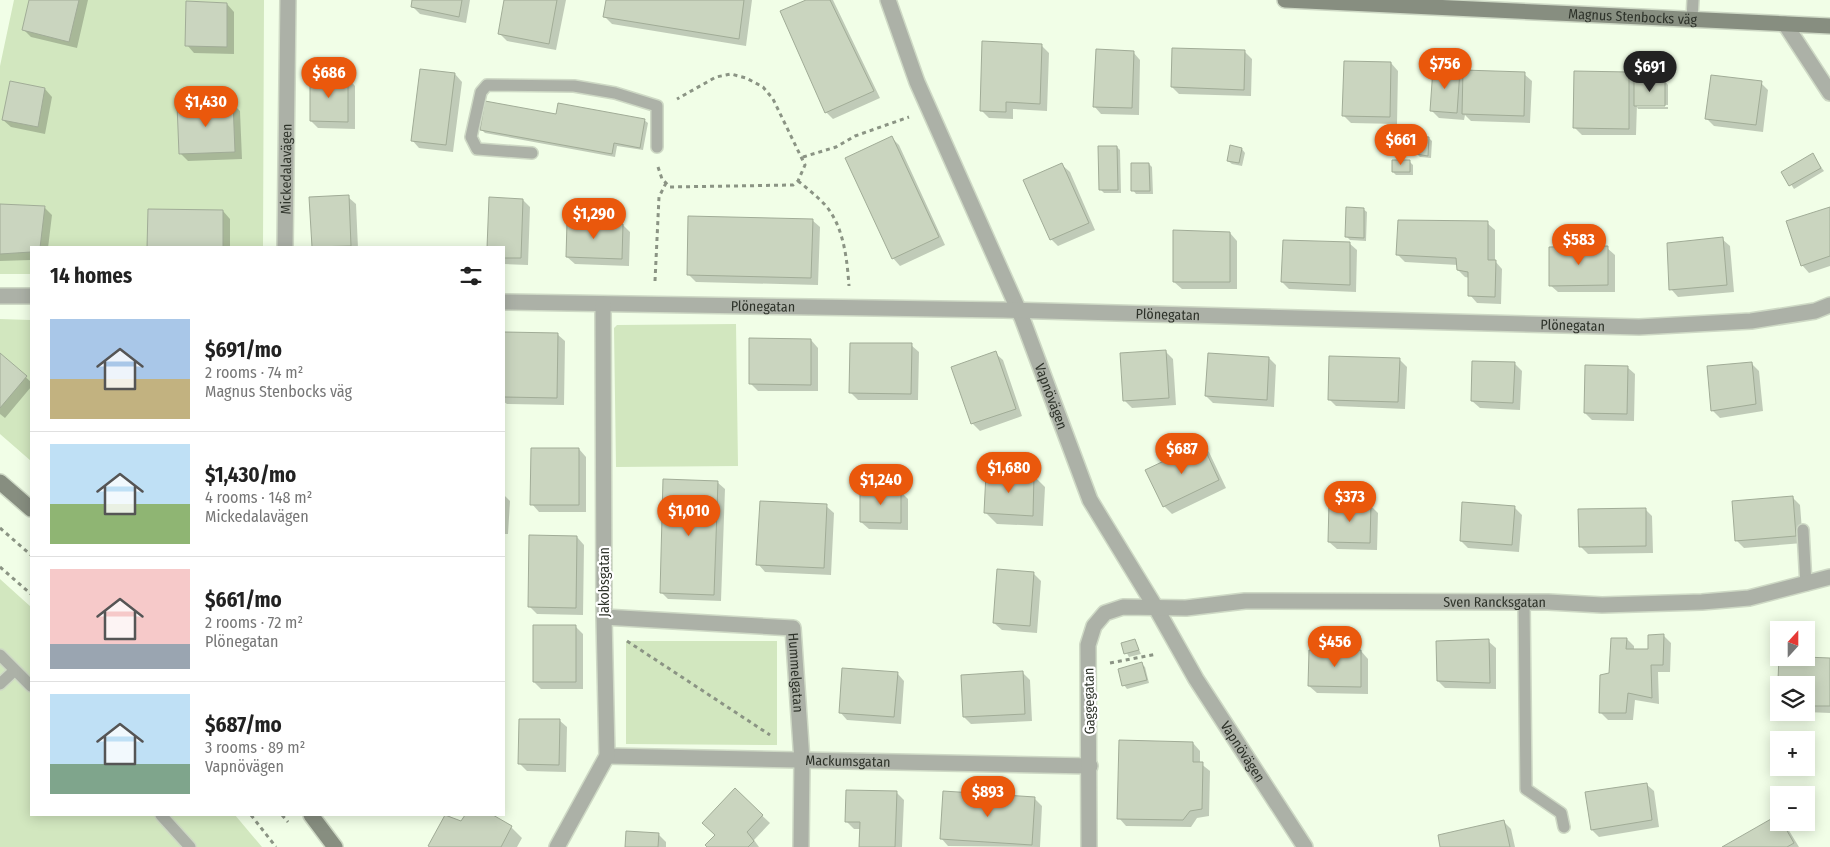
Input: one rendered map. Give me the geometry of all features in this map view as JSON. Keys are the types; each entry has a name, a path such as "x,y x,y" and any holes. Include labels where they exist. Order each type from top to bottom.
{"street":[{"name":"Mickedalavägen","path":"285,246 288,0"},
{"name":"Vapnövägen","path":"888,0 917,82 1019,311 1090,500 1156,608 1196,680 1305,847"},
{"name":"Magnus Stenbocks väg","path":"1285,0 1830,26"},
{"path":"1785,24 1830,92"},
{"path":"0,296 30,296"},
{"name":"Plönegatan","path":"505,302 1019,311 1639,327 1751,321 1815,312 1830,305"},
{"name":"Jakobsgatan","path":"603,304 604,617 607,756"},
{"path":"0,482 30,508"},
{"name":"Sven Rancksgatan","path":"1156,608 1186,608 1245,602 1524,602 1602,605 1702,602 1749,598 1806,585 1830,577"},
{"name":"Gaggegatan","path":"1089,847 1088,645 1094,626 1105,613 1123,607 1156,608"},
{"name":"Hummelgatan","path":"604,617 792,628 802,761 801,847"},
{"path":"556,847 607,756"},
{"name":"Mackumsgatan","path":"607,756 1090,766"},
{"path":"311,816 335,847"}],"lane":[{"path":"1692,19 1693,0"},
{"path":"532,153 477,149 471,137 481,92 487,85 574,86 615,93 657,106 657,148"},
{"path":"1803,530 1806,585"},
{"path":"1524,602 1526,789 1561,814 1564,827"},
{"path":"0,655 30,685"},
{"path":"0,684 15,670"},
{"path":"162,816 190,847"}],"path":[{"path":"657,106 679,98 716,77 730,74 746,78 763,87 773,99 796,152 802,157 805,165 798,181 793,185 670,187 662,179 657,164 657,148"},
{"path":"802,157 836,147 855,136 915,115"},
{"path":"798,181 827,207 837,223 846,249 849,288"},
{"path":"655,286 659,196 666,183"},
{"path":"0,528 30,554"},
{"path":"0,567 30,593"},
{"path":"627,641 772,737"},
{"path":"1109,664 1163,653"},
{"path":"252,816 276,847"}],"green space":[{"path":"14,0 264,0 263,246 30,246 30,274 0,274 0,66"},
{"path":"0,319 30,320 30,460 0,434"},
{"path":"736,324 738,466 616,467 614,328 617,325"},
{"path":"0,579 30,606 30,816 236,816 262,847 0,847"},
{"path":"626,641 777,641 777,745 626,744"}],"building":[{"path":"29,0 79,0 69,42 22,30"},
{"path":"412,0 462,0 459,17 411,7"},
{"path":"504,0 557,0 549,44 498,34"},
{"path":"606,0 744,0 739,39 603,17"},
{"path":"806,0 830,0 874,91 825,113 780,11"},
{"path":"186,1 227,3 227,47 185,46"},
{"path":"982,41 1042,44 1040,104 1006,102 1006,112 980,111"},
{"path":"1172,48 1245,50 1244,90 1171,87"},
{"path":"1096,49 1134,51 1132,108 1093,107"},
{"path":"1344,61 1391,62 1390,117 1342,116"},
{"path":"1433,68 1460,70 1457,113 1430,111"},
{"path":"420,69 455,73 446,145 411,141"},
{"path":"1463,70 1525,72 1524,116 1462,114"},
{"path":"1574,71 1629,72 1629,129 1573,128"},
{"path":"1711,75 1762,81 1756,125 1705,119"},
{"path":"310,77 348,77 348,122 310,121"},
{"path":"1634,80 1665,80 1665,106 1634,106"},
{"path":"10,81 45,88 38,127 2,120"},
{"path":"485,101 556,114 558,103 645,119 640,148 614,143 612,154 480,130"},
{"path":"233,102 235,152 179,154 177,104"},
{"path":"892,136 939,237 892,259 845,158"},
{"path":"1417,136 1429,137 1428,156 1416,154"},
{"path":"1230,145 1242,148 1239,163 1227,161"},
{"path":"1098,146 1117,146 1118,190 1099,190"},
{"path":"1813,153 1821,168 1789,186 1781,172"},
{"path":"1392,160 1410,160 1410,172 1392,172"},
{"path":"1062,163 1089,223 1050,240 1023,180"},
{"path":"1131,163 1149,163 1150,191 1131,191"},
{"path":"349,195 351,246 312,246 309,197"},
{"path":"489,197 523,199 521,258 505,258 505,246 487,246"},
{"path":"0,204 45,206 40,246 30,246 30,252 0,254"},
{"path":"1346,207 1364,208 1364,238 1345,237"},
{"path":"1830,207 1830,256 1801,266 1786,221"},
{"path":"148,209 223,210 223,246 147,246"},
{"path":"688,216 813,219 811,278 687,275"},
{"path":"1398,220 1488,221 1488,260 1496,260 1495,297 1468,296 1468,272 1457,270 1456,258 1396,255"},
{"path":"567,222 623,224 622,259 566,257"},
{"path":"1173,230 1230,232 1230,282 1173,282"},
{"path":"1723,237 1727,285 1669,290 1667,243"},
{"path":"1283,240 1350,242 1350,285 1281,282"},
{"path":"1608,246 1608,285 1549,286 1549,247"},
{"path":"505,332 558,333 557,398 505,397"},
{"path":"749,338 811,339 811,385 749,384"},
{"path":"850,343 912,343 911,394 849,393"},
{"path":"1166,350 1169,398 1123,401 1120,353"},
{"path":"996,351 1016,409 971,424 951,367"},
{"path":"0,353 27,376 0,408"},
{"path":"1208,353 1269,357 1267,400 1205,396"},
{"path":"1329,356 1400,358 1398,402 1328,400"},
{"path":"1472,361 1515,362 1513,403 1471,401"},
{"path":"1752,362 1756,404 1711,411 1707,366"},
{"path":"1585,365 1628,366 1627,414 1584,413"},
{"path":"1202,443 1219,480 1163,507 1145,470"},
{"path":"531,448 579,448 579,505 530,505"},
{"path":"986,473 1034,475 1033,516 984,513"},
{"path":"663,479 718,481 714,595 660,593"},
{"path":"860,490 901,490 901,523 860,522"},
{"path":"1793,496 1796,536 1735,541 1732,501"},
{"path":"760,501 827,504 824,568 756,565"},
{"path":"1462,502 1515,506 1512,545 1460,541"},
{"path":"1329,503 1371,504 1370,543 1328,542"},
{"path":"1646,508 1646,546 1579,547 1578,509"},
{"path":"529,535 577,536 576,608 528,607"},
{"path":"997,569 1034,572 1030,626 993,623"},
{"path":"533,625 576,625 576,682 533,682"},
{"path":"1664,634 1663,665 1651,665 1652,698 1628,693 1626,713 1599,713 1600,675 1609,673 1611,638 1627,638 1626,649 1648,649 1648,635"},
{"path":"1135,639 1139,650 1124,654 1121,643"},
{"path":"1489,639 1490,683 1437,681 1436,641"},
{"path":"1309,650 1361,650 1361,687 1308,686"},
{"path":"1815,657 1830,658 1830,706 1815,706 1815,676 1778,676 1779,666 1815,666"},
{"path":"1142,662 1147,680 1122,686 1118,669"},
{"path":"842,668 898,672 894,717 839,713"},
{"path":"1023,671 1025,714 963,717 961,675"},
{"path":"519,719 560,719 559,765 518,764"},
{"path":"1119,740 1193,742 1193,762 1203,762 1202,809 1190,811 1183,820 1117,819"},
{"path":"1647,783 1652,820 1591,830 1585,792"},
{"path":"735,788 763,815 747,832 754,841 748,847 707,847 705,845 715,835 702,823"},
{"path":"846,790 897,791 895,847 859,847 860,822 845,822"},
{"path":"943,791 1035,797 1032,845 940,839"},
{"path":"444,816 461,821 464,816 495,816 512,826 501,847 428,846"},
{"path":"1504,820 1510,847 1440,847 1438,835"},
{"path":"1770,820 1770,831 1787,831 1794,843 1787,847 1722,847"},
{"path":"626,831 659,833 658,847 625,847"}]}
